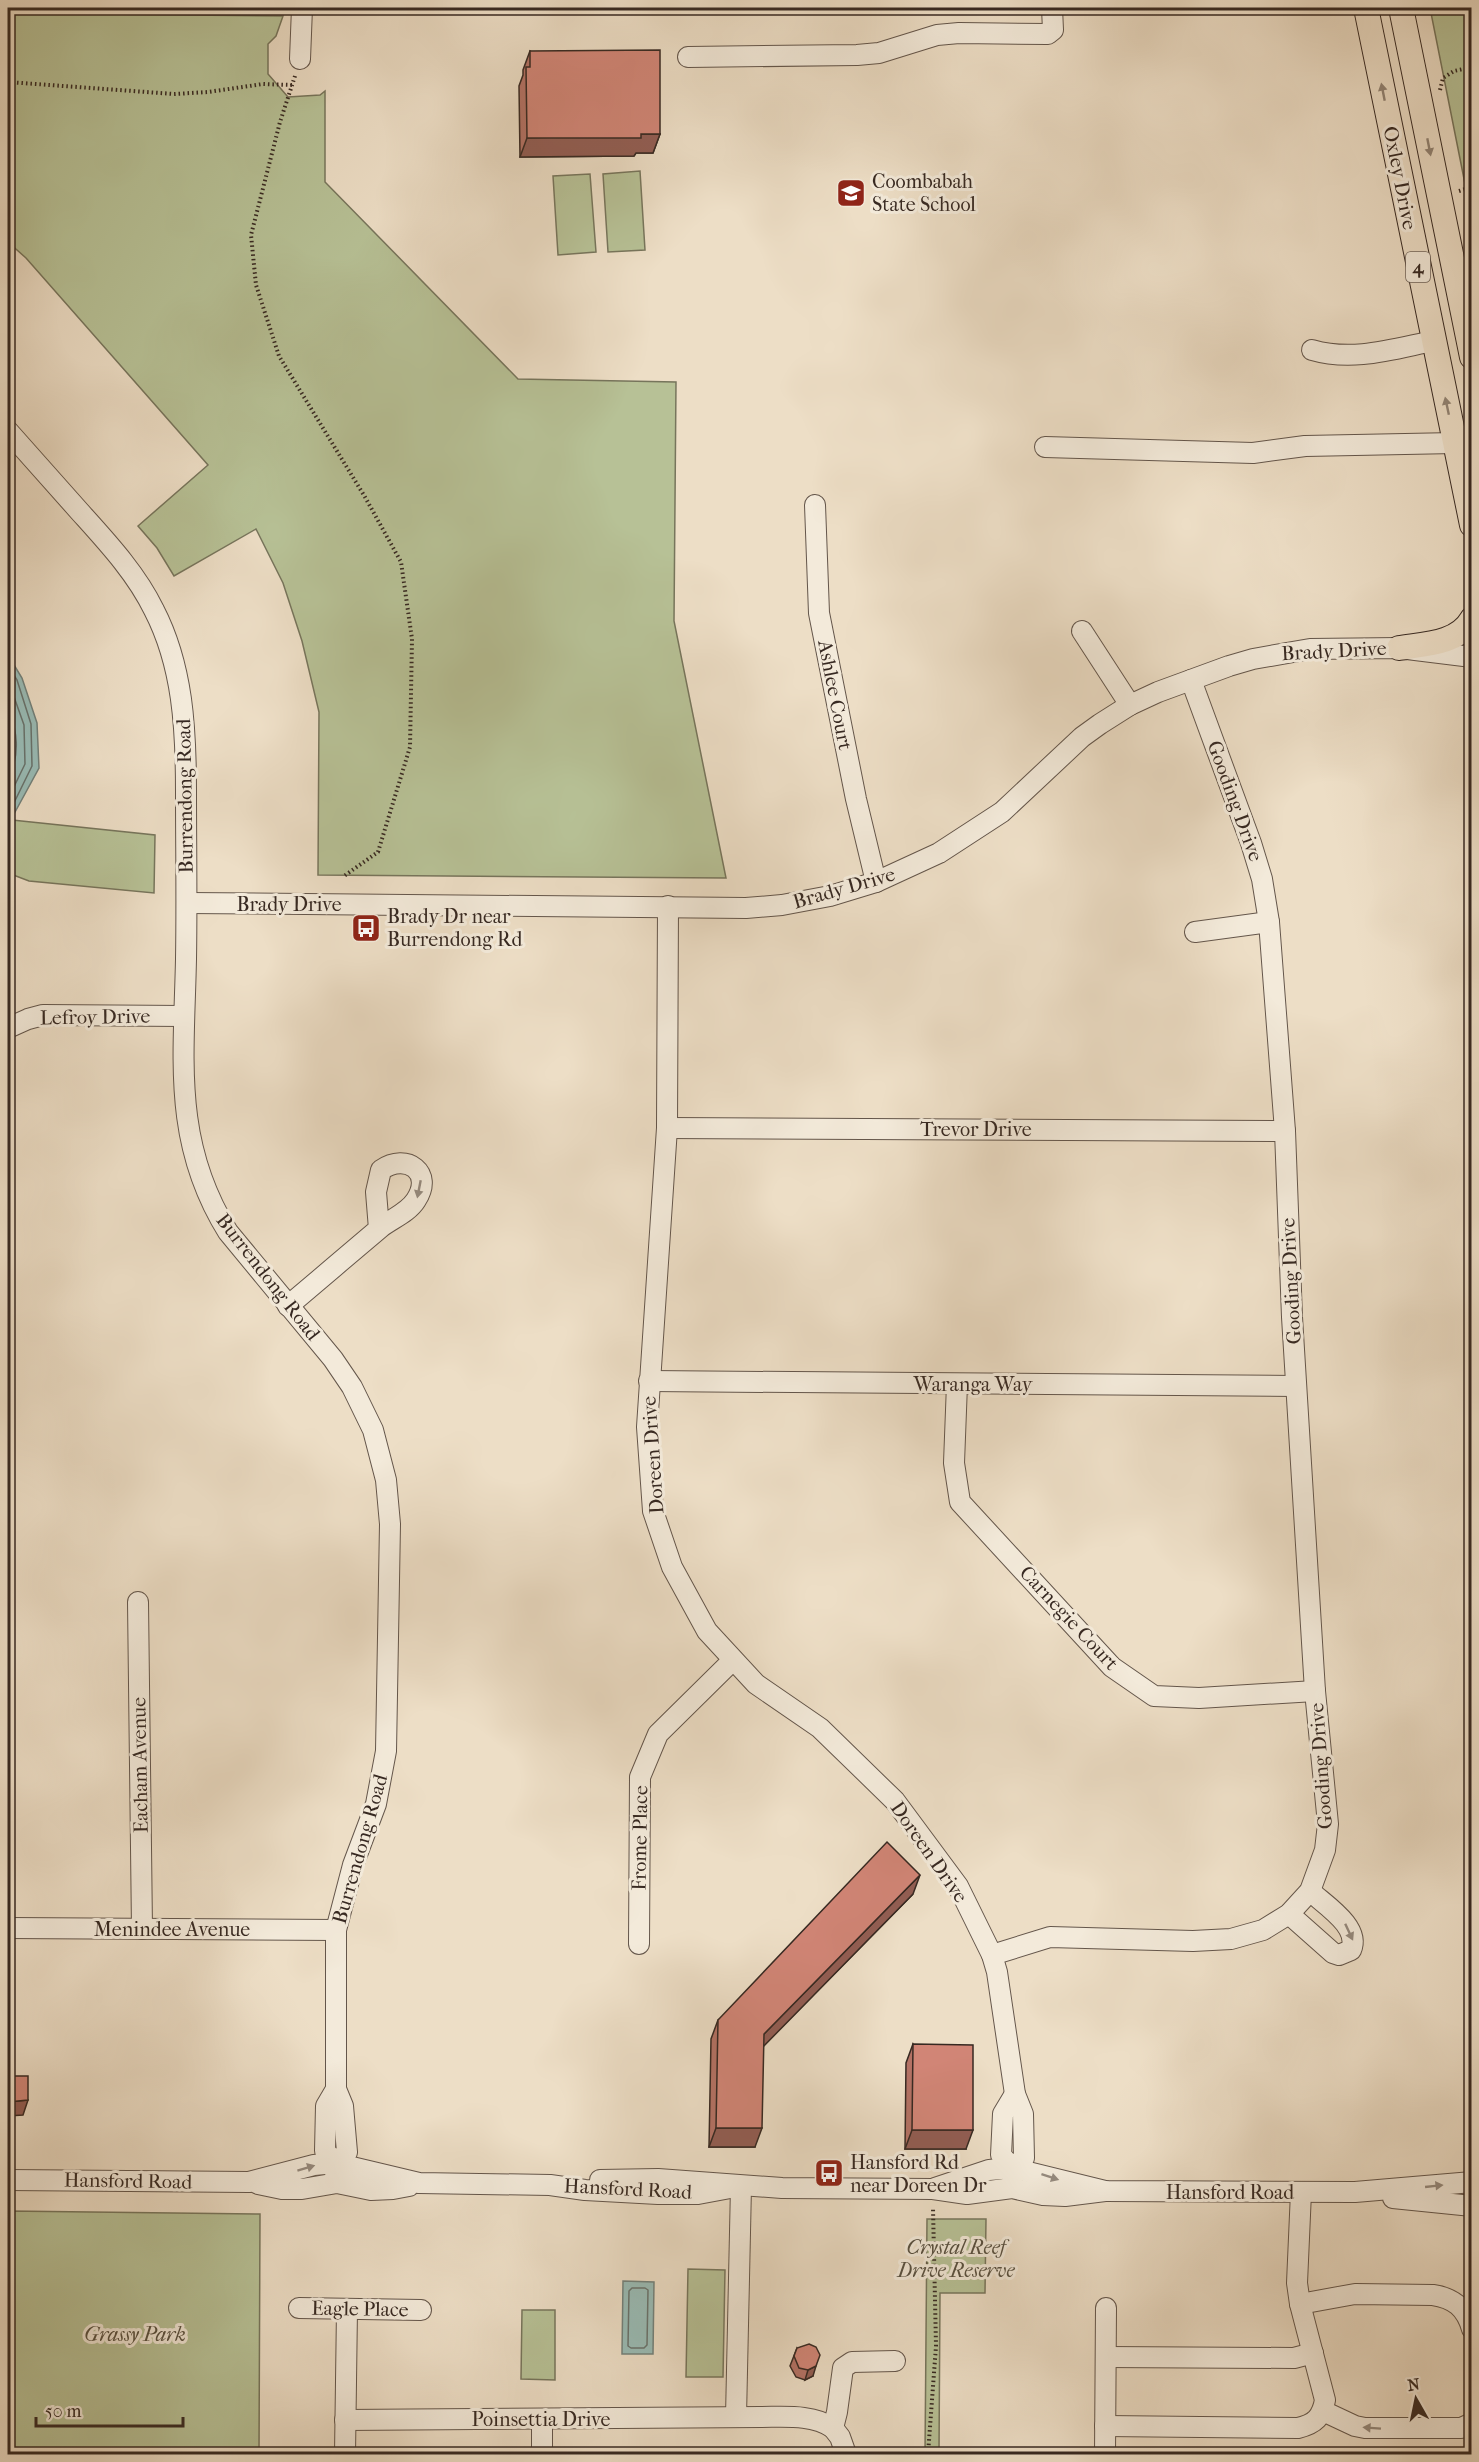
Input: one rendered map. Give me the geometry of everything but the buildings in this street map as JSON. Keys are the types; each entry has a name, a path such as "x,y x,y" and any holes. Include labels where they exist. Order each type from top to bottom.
{"main road":[{"name":"Oxley Drive","path":"1366,8 1472,525"},
{"name":"Oxley Drive","path":"1401,8 1472,357"},
{"path":"1399,648 1447,640 1458,634 1472,619"}],"street":[{"path":"300,59 302,8"},
{"path":"688,57 857,55 879,53 937,34 1048,34 1053,30 1052,9"},
{"path":"1312,350 1338,356 1384,351 1433,341"},
{"name":"Burrendong Road","path":"8,431 118,555 154,609 176,668 186,729 187,903 184,1086 187,1129 202,1182 214,1209 228,1232 333,1359 363,1407 382,1459 388,1502 386,1751 376,1804 353,1865 336,1930 336,2088 326,2106 325,2151 335,2163 334,2183"},
{"path":"1045,447 1253,453 1305,446 1455,443"},
{"name":"Ashlee Court","path":"815,505 819,614 854,788 876,882"},
{"path":"1082,631 1130,705"},
{"name":"Brady Drive","path":"187,903 746,908 782,906 830,896 876,882 939,853 1002,812 1082,737 1130,705 1191,680 1253,659 1310,649 1399,648 1472,657"},
{"name":"Gooding Drive","path":"992,1955 1050,1937 1192,1941 1231,1939 1263,1930 1289,1914 1310,1891 1325,1850 1328,1824 1315,1691 1296,1386 1285,1131 1269,922 1262,879 1251,843 1191,680"},
{"name":"Doreen Drive","path":"668,906 667,1128 647,1427 653,1510 672,1567 707,1632 756,1684 820,1728 895,1802 958,1886 992,1955 997,1972 1015,2094 1003,2114 1001,2155 1012,2168 1012,2188"},
{"path":"1195,932 1269,922"},
{"name":"Lefroy Drive","path":"8,1028 43,1015 184,1016"},
{"name":"Trevor Drive","path":"667,1128 1285,1131"},
{"path":"288,1306 379,1229"},
{"name":"Waranga Way","path":"649,1381 1296,1386"},
{"name":"Carnegie Court","path":"957,1384 954,1463 960,1502 1112,1667 1154,1696 1199,1698 1315,1691"},
{"name":"Eacham Avenue","path":"138,1602 142,1929"},
{"name":"Frome Place","path":"639,1944 640,1777 658,1734 733,1660"},
{"path":"1289,1914 1333,1953 1339,1955 1351,1950 1354,1944 1351,1931 1310,1891"},
{"name":"Menindee Avenue","path":"8,1928 336,1930"},
{"name":"Hansford Road","path":"249,2182 314,2165 335,2163 419,2184"},
{"name":"Hansford Road","path":"933,2189 989,2170 1012,2168 1105,2191"},
{"name":"Hansford Road","path":"8,2180 249,2182 282,2189 302,2189 334,2183 371,2190 419,2184 550,2186 658,2194 698,2194 741,2186 933,2189 967,2194 1012,2188 1043,2195 1065,2196 1105,2191 1355,2192 1472,2182"},
{"path":"736,2417 741,2186"},
{"path":"1105,2426 1298,2428 1316,2421 1323,2411 1324,2392 1300,2304 1297,2271 1301,2192"},
{"name":"Hansford Road","path":"1355,2192 1435,2204 1472,2206"},
{"path":"1300,2304 1355,2294 1442,2296 1462,2309 1472,2329"},
{"name":"Eagle Place","path":"299,2308 421,2310"},
{"path":"1105,2454 1106,2308"},
{"path":"345,2454 347,2309"},
{"path":"1106,2357 1294,2358 1313,2353"},
{"path":"846,2454 840,2437 833,2428 841,2374 846,2364 895,2361"},
{"path":"1323,2411 1355,2426 1365,2428 1461,2428 1471,2424"},
{"name":"Poinsettia Drive","path":"345,2420 736,2417 814,2419 825,2422 833,2428"},
{"path":"542,2419 542,2454"}],"path":[{"path":"300,59 280,122 251,234 256,285 279,356 365,497 401,562 412,639 410,747 378,852 344,876"},
{"path":"1439,94 1443,78 1454,71 1472,67"},
{"path":"8,82 174,94 263,84 292,85"},
{"path":"1457,183 1459,192 1472,187"},
{"path":"928,2454 936,2346 933,2189"}],"green space":[{"path":"1430,8 1471,8 1471,214"},
{"path":"8,13 283,16 276,36 268,44 268,74 288,97 320,95 325,91 325,182 518,379 676,382 674,621 726,878 318,875 319,712 302,641 283,583 256,529 174,576 157,548 138,526 208,465 26,258 8,242"},
{"path":"640,171 645,250 608,252 603,174"},
{"path":"590,174 596,252 558,255 553,176"},
{"path":"12,820 155,835 154,893 29,881 8,873 8,825"},
{"name":"Grassy Park","path":"8,2211 260,2214 259,2454 8,2454"},
{"name":"Crystal Reef Drive Reserve","path":"927,2219 986,2219 985,2293 940,2293 939,2454 925,2454"},
{"path":"688,2269 725,2270 723,2377 686,2377"},
{"path":"522,2310 555,2310 555,2380 521,2379"}],"water":[{"path":"8,655 22,678 37,723 39,768 8,825"},
{"path":"623,2281 654,2282 653,2354 622,2354"}],"place":[{"name":"Coombabah State School","path":"851,193"},
{"name":"Brady Dr near Burrendong Rd","path":"366,928"},
{"name":"Hansford Rd near Doreen Dr","path":"829,2173"}]}
